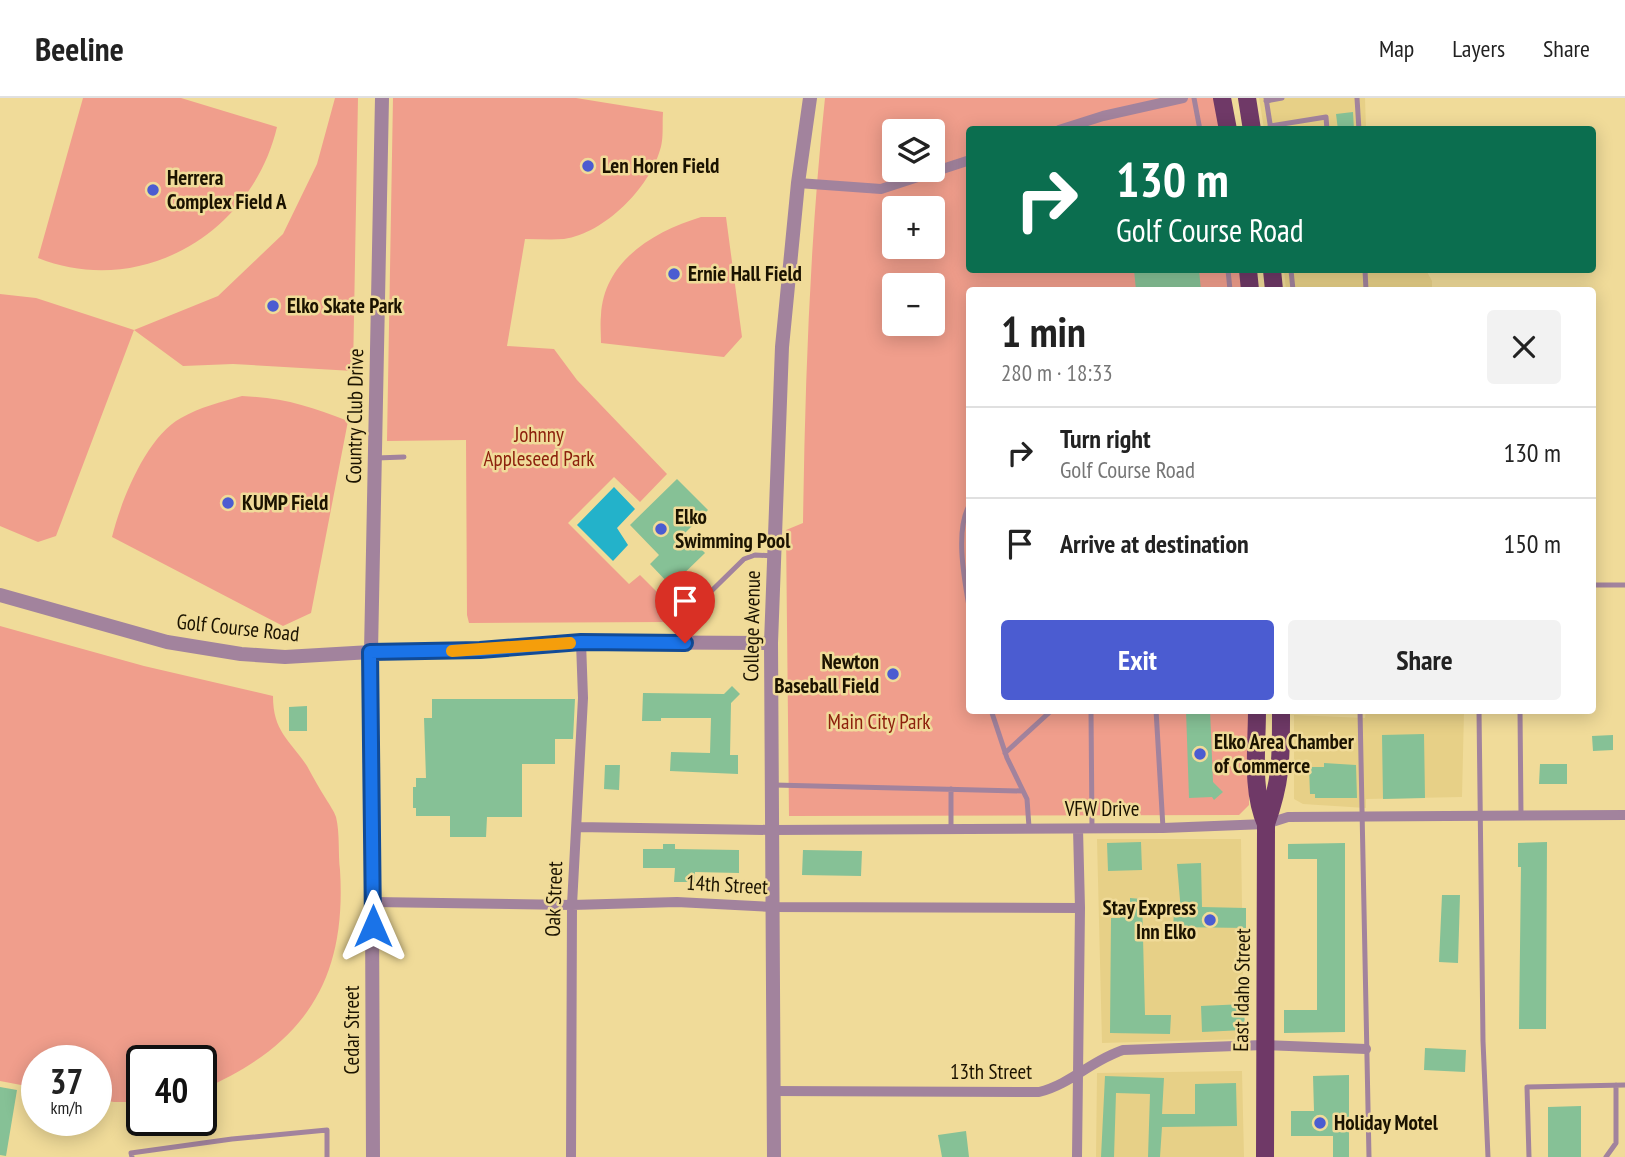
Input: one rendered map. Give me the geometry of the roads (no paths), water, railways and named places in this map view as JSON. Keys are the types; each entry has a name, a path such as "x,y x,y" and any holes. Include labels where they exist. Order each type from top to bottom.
{"main road":[{"path":"1222,98 1227,126"},
{"path":"1247,98 1251,126"},
{"name":"East Idaho Street","path":"1257,714 1257,790 1266,824"},
{"name":"East Idaho Street","path":"1265,1157 1266,824 1280,778 1281,714"}],"street":[{"name":"Country Club Drive","path":"370,652 382,98"},
{"name":"College Avenue","path":"774,1157 771,643 782,346 798,183 810,98"},
{"path":"1072,126 1183,98"},
{"path":"798,183 881,189 966,161"},
{"name":"Golf Course Road","path":"0,595 167,642 205,649 285,657 480,650 581,642 771,643"},
{"name":"Oak Street","path":"571,1157 572,905 583,698 581,642"},
{"name":"Cedar Street","path":"370,652 373,1157"},
{"name":"VFW Drive","path":"577,827 772,830 1163,828 1266,824 1288,817 1625,815"},
{"path":"1077,1157 1080,908 1078,828"},
{"name":"14th Street","path":"373,902 572,905 677,902 772,907 1080,908"},
{"name":"13th Street","path":"774,1091 1039,1092 1056,1088 1098,1060 1123,1050 1264,1045 1366,1049"}],"lane":[{"path":"1194,98 1199,126"},
{"path":"1271,126 1266,99 1282,98"},
{"path":"1357,98 1359,126"},
{"path":"1281,126 1326,117 1327,126"},
{"path":"375,458 404,457"},
{"path":"966,510 962,547 966,580"},
{"path":"685,643 693,609 744,559 755,555 774,556"},
{"path":"1596,585 1625,585"},
{"path":"992,714 1004,753 1028,803 1029,827"},
{"path":"1004,753 1048,714"},
{"path":"1091,714 1092,828"},
{"path":"1156,714 1163,828"},
{"path":"1360,714 1369,1157"},
{"path":"1479,714 1483,1041 1488,1157"},
{"path":"1520,714 1521,816"},
{"path":"772,785 1023,791"},
{"path":"951,789 951,828"},
{"path":"1606,1157 1616,1143 1616,1085"},
{"path":"1529,1157 1527,1087 1625,1085"},
{"path":"132,1157 131,1153 232,1139 327,1130 327,1157"}],"water":[{"path":"614,487 635,509 617,528 628,545 613,561 577,525"}],"place":[{"name":"Len Horen Field","path":"588,166"},
{"name":"Herrera Complex Field A","path":"153,190"},
{"name":"Ernie Hall Field","path":"674,274"},
{"name":"Elko Skate Park","path":"273,306"},
{"name":"KUMP Field","path":"228,503"},
{"name":"Elko Swimming Pool","path":"661,529"},
{"name":"Newton Baseball Field","path":"893,674"},
{"name":"Elko Area Chamber of Commerce","path":"1200,754"},
{"name":"Stay Express Inn Elko","path":"1210,920"},
{"name":"Holiday Motel","path":"1320,1123"}],"park label":[{"name":"Johnny Appleseed Park","path":"539,447"},
{"name":"Main City Park","path":"879,722"}]}
